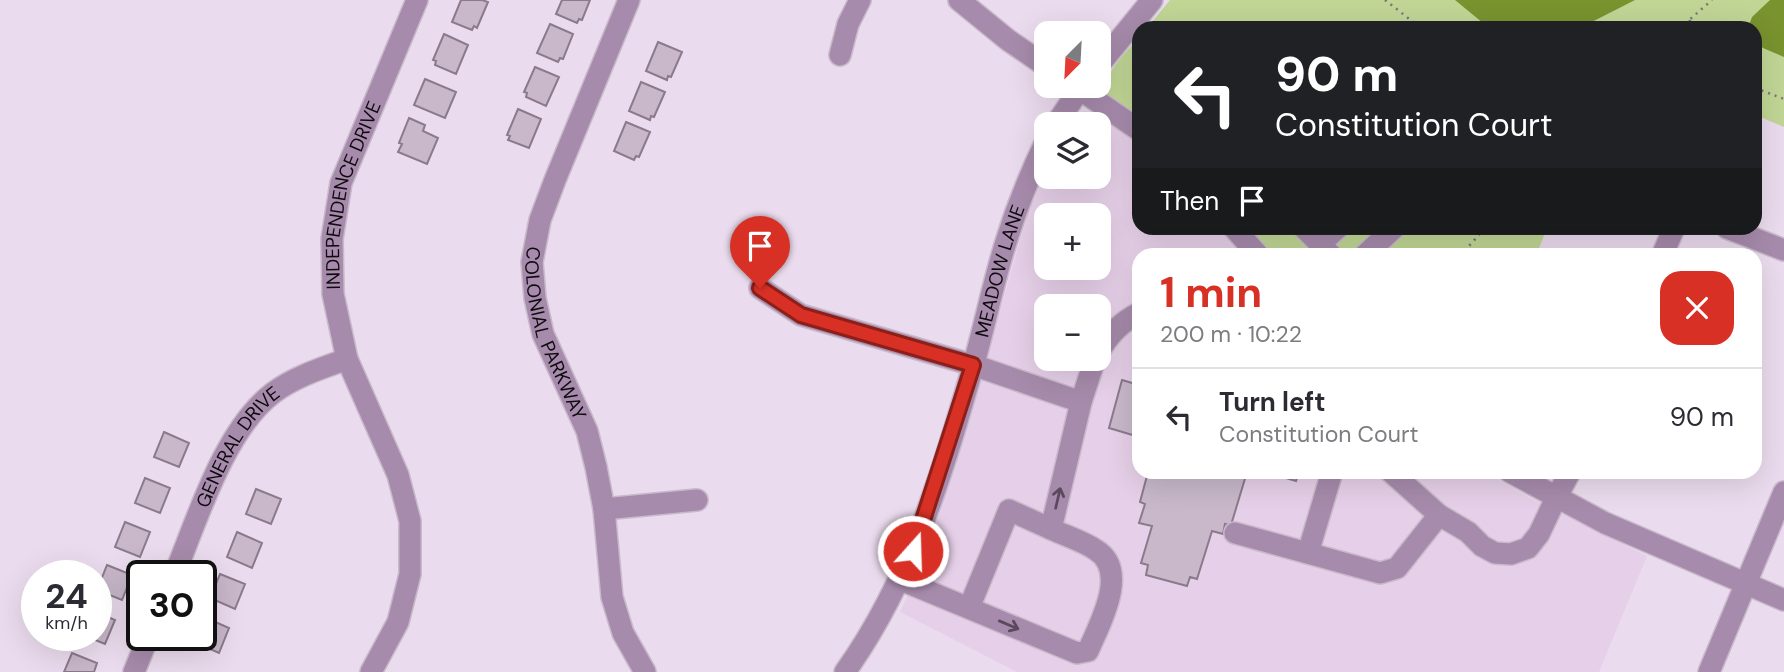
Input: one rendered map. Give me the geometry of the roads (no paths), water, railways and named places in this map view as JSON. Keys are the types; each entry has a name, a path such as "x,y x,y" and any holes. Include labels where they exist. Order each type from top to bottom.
{"street":[{"name":"INDEPENDENCE DRIVE","path":"371,672 398,622 410,574 410,521 398,475 346,359 333,294 332,239 341,183 417,0"},
{"name":"COLONIAL PARKWAY","path":"629,0 540,219 532,262 535,298 543,334 587,431 604,509 612,597 624,633 645,672"},
{"path":"840,55 848,24 860,0"},
{"path":"959,0 1034,58"},
{"path":"1135,21 1152,0"},
{"path":"1111,50 1132,25"},
{"path":"1094,98 1132,125"},
{"name":"MEADOW LANE","path":"845,672 871,637 901,580 929,506 973,365 1005,244 1034,167"},
{"path":"1311,235 1325,248"},
{"path":"1373,248 1386,235"},
{"path":"1745,235 1784,250"},
{"path":"760,288 801,315 973,365 1081,402"},
{"path":"1111,334 1132,316"},
{"name":"GENERAL DRIVE","path":"181,560 220,463 246,421 273,393 304,375 346,359"},
{"path":"1051,529 1081,402 1091,371"},
{"path":"1308,554 1330,479"},
{"path":"1399,479 1439,515 1468,532 1482,546 1495,553 1511,554 1528,548 1539,534 1566,479"},
{"path":"1522,479 1605,523 1746,586 1784,600"},
{"path":"1709,672 1784,492"},
{"path":"604,509 697,500"},
{"path":"901,580 1077,653 1088,651 1109,604 1112,583 1108,564 1099,551 1009,510 969,608"},
{"path":"1235,533 1380,573 1397,568 1439,515"},
{"path":"134,672 143,651"}]}
